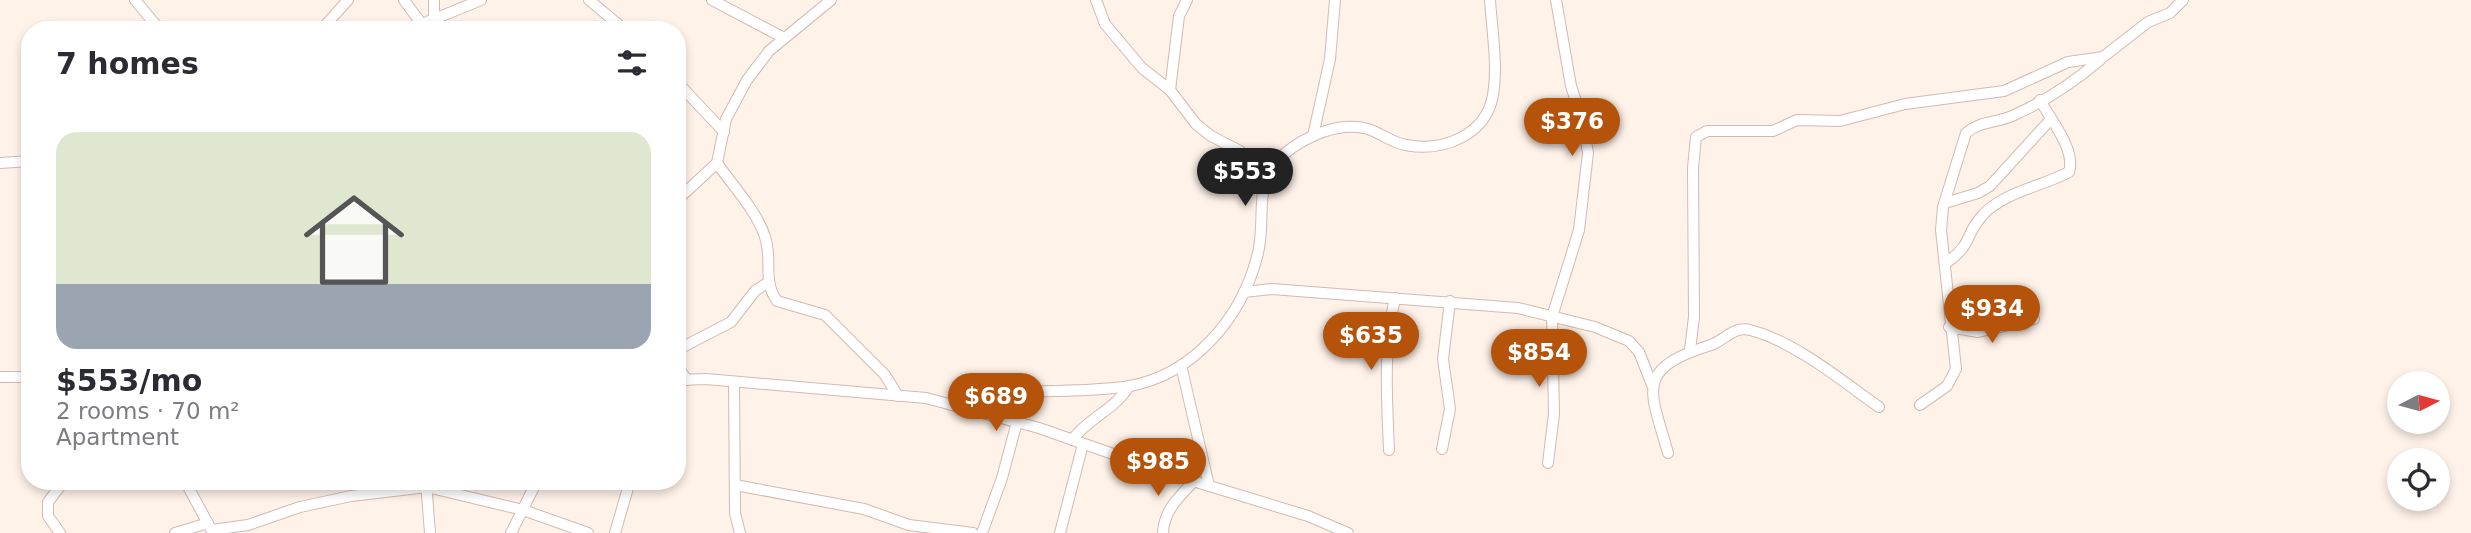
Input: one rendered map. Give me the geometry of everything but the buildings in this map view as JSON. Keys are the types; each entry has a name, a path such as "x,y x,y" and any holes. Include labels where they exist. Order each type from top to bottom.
{"street":[{"path":"135,0 152,21"},
{"path":"329,21 348,0"},
{"path":"404,0 420,21"},
{"path":"434,0 434,19"},
{"path":"432,21 481,0"},
{"path":"589,0 614,21"},
{"path":"712,0 784,38"},
{"path":"686,192 717,163 726,119 747,80 769,51 831,0"},
{"path":"1096,0 1105,24 1142,68 1170,90 1196,124 1211,136 1240,151 1262,189"},
{"path":"1170,90 1179,16 1187,0"},
{"path":"1313,136 1330,60 1335,0"},
{"path":"951,405 994,394 1129,386 1154,380 1181,365 1206,345 1228,321 1244,292 1260,245 1262,189 1274,164 1313,136 1333,129 1365,128 1390,141 1415,146 1449,144 1467,135 1479,123 1493,98 1490,0"},
{"path":"1548,463 1554,414 1552,317 1579,230 1588,153 1583,123 1571,86 1556,0"},
{"path":"1920,405 1947,386 1956,369 1950,327 1951,298 1941,230 1945,202 1966,133 1984,123 2012,117 2060,90 2148,22 2170,13 2183,0"},
{"path":"1690,350 1693,317 1693,168 1696,137 1707,131 1773,131 1797,120 1840,121 1905,104 1987,95 2004,91 2068,62 2104,57"},
{"path":"686,92 724,132"},
{"path":"1946,263 1964,251 1982,216 1995,206 2068,172 2072,162 2067,148 2040,100"},
{"path":"1945,202 1978,193 1990,186 2051,119"},
{"path":"0,163 21,162"},
{"path":"717,163 765,235 769,255 767,283 777,300 818,312 831,320 885,375 898,396"},
{"path":"686,345 731,322 755,291 767,283"},
{"path":"1244,292 1272,289 1450,301 1518,308 1595,327 1629,341 1643,358 1668,453"},
{"path":"1389,450 1386,365 1389,325 1395,298"},
{"path":"1442,449 1450,410 1443,359 1450,301"},
{"path":"1950,327 1978,332 2034,319"},
{"path":"1652,385 1664,366 1690,350 1712,345 1728,333 1747,330 1793,350 1879,407"},
{"path":"1181,365 1209,486"},
{"path":"0,377 21,377"},
{"path":"686,380 898,396 951,405 1017,422 1308,516 1348,533"},
{"path":"734,382 735,513 740,533"},
{"path":"1072,440 1088,421 1117,404 1129,386"},
{"path":"982,533 1002,478 1017,422"},
{"path":"1060,533 1083,444"},
{"path":"1163,533 1163,519 1167,512 1194,481"},
{"path":"735,485 864,509 909,525 973,533"},
{"path":"57,490 48,502 48,516 60,533"},
{"path":"190,490 211,529"},
{"path":"175,533 248,525 300,507 388,490"},
{"path":"426,490 430,533"},
{"path":"448,490 523,510 588,533"},
{"path":"511,533 533,490"},
{"path":"615,533 628,490"}]}
